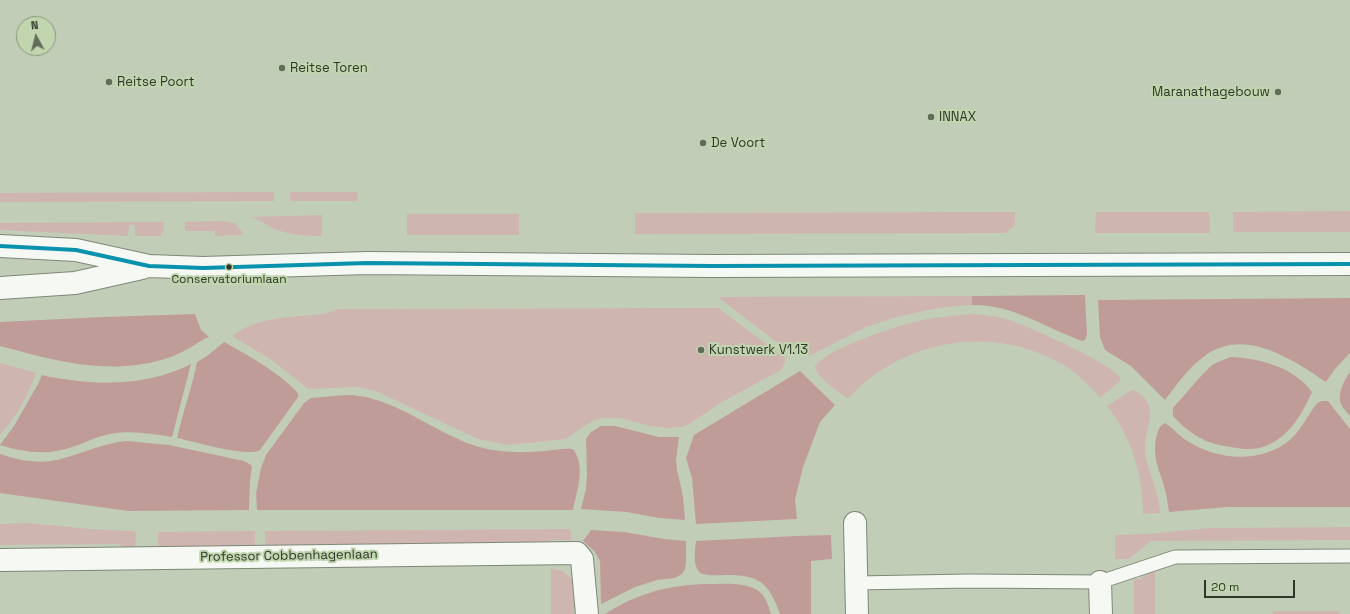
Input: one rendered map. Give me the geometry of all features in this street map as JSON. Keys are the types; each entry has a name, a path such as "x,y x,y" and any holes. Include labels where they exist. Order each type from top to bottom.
{"street":[{"path":"0,246 76,250 149,266 203,268 367,263 704,266 1350,264"},
{"path":"0,288 75,283 149,266"},
{"path":"855,523 857,614"},
{"name":"Professor Cobbenhagenlaan","path":"0,560 577,553 582,560 587,614"},
{"path":"1100,582 1101,614"}],"lane":[{"path":"856,583 969,581 1100,582 1175,557 1350,556"}],"shaded area":[{"path":"274,192 274,201 0,202 0,193"},
{"path":"290,192 357,192 358,201 290,201"},
{"path":"1350,211 1350,232 1233,232 1233,212"},
{"path":"1015,212 1015,225 1006,233 635,234 635,213"},
{"path":"1096,212 1209,212 1210,233 1095,233"},
{"path":"407,214 519,214 519,235 407,235"},
{"path":"322,215 322,236 299,235 283,232 251,217"},
{"path":"222,221 235,223 242,232 242,235 215,236 215,231 185,231 185,222"},
{"path":"164,222 161,236 135,236 135,225 129,225 128,236 0,230 0,223"},
{"path":"1085,295 1087,335 1085,340 1082,341 1001,308 972,305 972,296"},
{"path":"972,296 972,305 937,308 897,317 866,327 811,355 793,355 718,297"},
{"path":"1350,298 1350,353 1334,370 1326,382 1284,356 1253,345 1237,344 1221,347 1206,355 1194,365 1165,400 1131,366 1105,350 1100,337 1098,300"},
{"path":"718,308 785,358 785,362 781,370 722,402 691,423 682,427 669,428 649,426 620,418 602,418 589,423 565,439 509,445 478,439 378,392 358,387 308,389 273,361 232,336 248,327 265,321 320,314 338,309"},
{"path":"195,314 201,330 209,337 186,350 165,359 144,364 102,366 82,364 41,357 0,346 0,322"},
{"path":"972,314 990,316 1018,323 1089,356 1105,365 1121,380 1100,398 1076,373 1053,360 1023,347 985,342 963,342 941,345 920,351 881,370 863,384 848,399 824,380 815,367 821,360 845,347 892,329 928,319"},
{"path":"224,342 272,371 298,393 298,397 260,450 254,452 233,451 177,438 197,362"},
{"path":"1230,357 1253,359 1286,370 1296,376 1312,392 1303,410 1292,426 1285,434 1269,445 1249,449 1214,444 1199,438 1173,416 1173,408 1201,376 1212,365"},
{"path":"0,363 36,373 21,406 0,435"},
{"path":"191,364 172,437 125,432 101,436 66,449 47,452 19,450 0,445 14,426 42,375 78,381 107,383 136,381 164,375"},
{"path":"800,371 835,405 820,422 803,467 795,500 797,519 696,524 692,478 686,458 694,435"},
{"path":"1350,372 1350,416 1340,402 1340,393"},
{"path":"1132,390 1142,396 1149,406 1150,415 1145,450 1147,462 1158,496 1160,513 1143,514 1141,485 1134,457 1123,430 1107,406"},
{"path":"346,395 361,396 389,404 443,432 471,444 485,448 519,452 573,449 577,456 580,471 573,510 257,510 256,493 261,468 266,455 304,403 311,398"},
{"path":"1328,401 1350,429 1350,507 1227,507 1169,512 1166,493 1155,453 1156,438 1159,429 1163,424 1165,423 1189,442 1214,453 1240,457 1254,456 1267,453 1290,440 1301,427 1317,403"},
{"path":"601,426 615,426 659,437 679,437 676,460 683,496 685,520 659,518 627,512 581,509 586,489 586,439 591,432"},
{"path":"127,441 169,445 244,461 251,465 252,468 249,510 128,511 0,493 0,454 15,459 40,462 56,460 110,444"},
{"path":"27,523 90,529 133,531 136,533 135,548 130,549 118,544 0,545 0,524"},
{"path":"1350,527 1350,540 1151,541 1129,559 1115,559 1115,535 1147,534 1211,528"},
{"path":"569,529 571,532 571,540 551,540 526,547 265,548 265,531"},
{"path":"591,530 624,532 686,541 685,569 682,574 675,578 657,580 635,587 601,604 600,561 595,552 583,541"},
{"path":"255,531 255,548 158,548 158,532"},
{"path":"831,535 832,559 811,561 811,614 780,614 772,595 762,583 756,579 739,575 702,574 695,564 696,541"},
{"path":"551,568 562,571 571,578 574,578 574,614 551,614"},
{"path":"1155,568 1155,614 1134,614 1134,579 1140,579"},
{"path":"707,584 736,584 751,587 757,590 765,598 771,614 605,614 629,601 666,588"},
{"path":"1273,611 1339,611 1339,614 1273,614"}],"transit line":[{"path":"0,246 76,250 149,266 203,268 367,263 712,266 1350,264"}],"place":[{"name":"Reitse Toren","path":"282,68"},
{"name":"Reitse Poort","path":"109,82"},
{"name":"Maranathagebouw","path":"1278,92"},
{"name":"INNAX","path":"931,117"},
{"name":"De Voort","path":"703,143"},
{"name":"Conservatoriumlaan","path":"229,267"},
{"name":"Kunstwerk V1.13","path":"701,350"}]}
